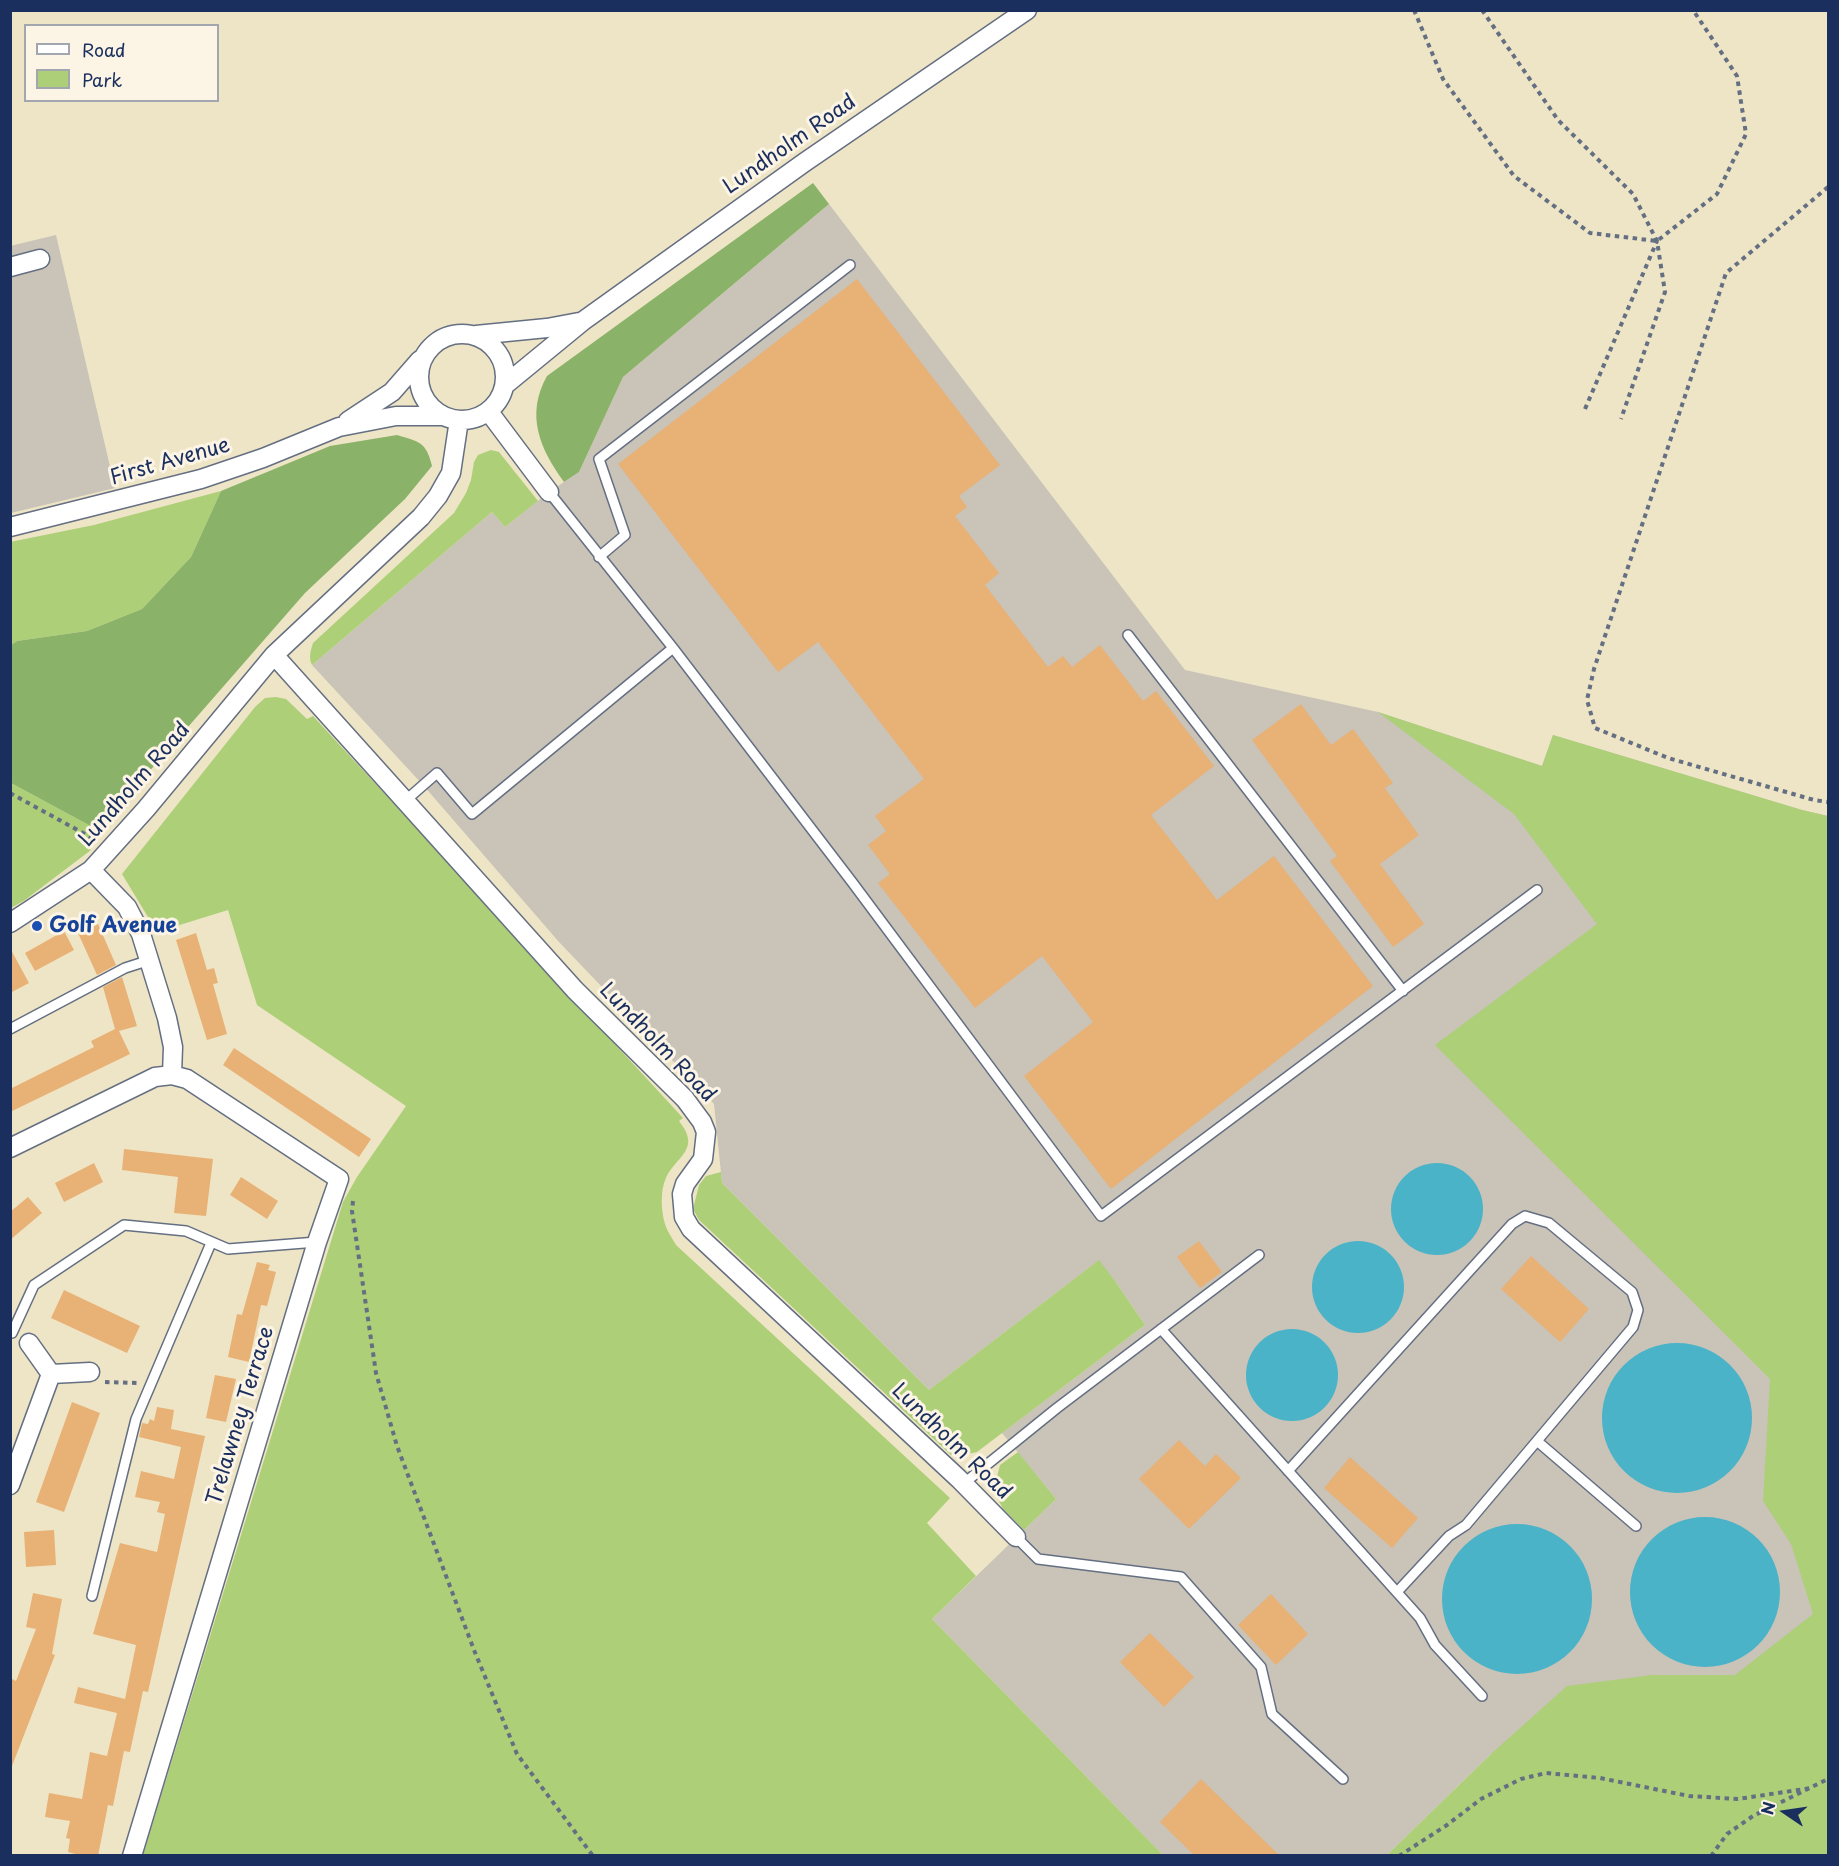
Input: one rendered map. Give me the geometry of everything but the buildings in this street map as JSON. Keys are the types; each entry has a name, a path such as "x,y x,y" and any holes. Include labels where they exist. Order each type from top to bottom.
{"street":[{"name":"Lundholm Road","path":"489,412 499,400 505,386 583,321 804,162 1027,10"},
{"path":"10,267 40,259"},
{"name":"Lundholm Road","path":"423,357 432,345 445,336 459,333 476,335 547,328 583,321"},
{"path":"476,335 489,342 502,357 506,372 505,386"},
{"path":"423,357 418,380 421,395 432,408 452,418 475,419 489,412 549,492"},
{"name":"First Avenue","path":"10,527 201,480 339,427 392,392 423,357"},
{"name":"First Avenue","path":"339,427 396,416 452,418"},
{"name":"Lundholm Road","path":"10,922 91,870 274,656 421,517 438,496 451,473 452,418"},
{"name":"Lundholm Road","path":"274,656 575,990 684,1099 702,1122 706,1132 704,1159 685,1184 682,1194 684,1217 691,1228 963,1484 1016,1537"},
{"path":"91,870 127,907 141,934 173,1047 172,1075"},
{"path":"10,1148 155,1077 172,1075 187,1079 339,1179"},
{"name":"Trelawney Terrace","path":"132,1856 317,1242 339,1179"},
{"path":"29,1343 51,1374"},
{"path":"51,1374 90,1372"},
{"path":"10,1485 51,1374"}],"lane":[{"path":"599,557 625,535 599,459 850,265"},
{"path":"549,492 673,648 852,882 1101,1216 1537,890"},
{"path":"1128,635 1402,991"},
{"path":"405,801 437,773 472,814 673,648"},
{"path":"10,1029 125,968 150,960"},
{"path":"1288,1471 1512,1224 1525,1216 1549,1223 1632,1292 1638,1310 1633,1327 1466,1525 1449,1536 1396,1592"},
{"path":"12,1333 34,1285 124,1225 186,1232 228,1249 317,1242"},
{"path":"92,1596 136,1419 211,1243"},
{"path":"963,1484 1057,1408 1259,1255"},
{"path":"1161,1329 1420,1618 1435,1644 1482,1696"},
{"path":"1537,1441 1636,1526"},
{"path":"1016,1537 1038,1559 1181,1577 1261,1666 1272,1713 1343,1779"}],"path":[{"path":"1414,10 1443,79 1514,176 1590,233 1657,241"},
{"path":"1482,10 1558,120 1633,194 1657,241 1665,292 1621,419"},
{"path":"1585,409 1657,241 1717,194 1746,134 1737,76 1692,10"},
{"path":"1828,187 1726,273 1594,669 1587,700 1595,728 1668,758 1828,802"},
{"path":"10,794 111,848"},
{"path":"339,1179 354,1194 352,1211 376,1373 397,1446 474,1650 517,1754 593,1856"},
{"path":"90,1372 91,1382 150,1383"},
{"path":"1399,1856 1447,1825 1481,1799 1521,1779 1546,1773 1600,1778 1689,1796 1738,1799 1810,1788"},
{"path":"1711,1856 1727,1834 1753,1816 1828,1779"}],"shaded area":[{"path":"829,204 1185,670 1378,712 1542,766 1553,735 1828,816 1828,1722 1491,1754 1387,1855 1163,1855 932,1619 1056,1499 1002,1433 1145,1325 1115,1281 1098,1261 929,1390 722,1183 714,1104 559,942 423,785 312,665 492,512 505,527 549,492 579,472 623,377"},
{"path":"56,235 115,488 11,513 10,246"}],"green space":[{"path":"813,183 829,204 623,377 579,472 564,482 548,457 538,431 537,404 540,390 547,376"},
{"path":"397,435 421,444 432,466 405,499 305,593 98,830 11,783 11,645 17,641 87,631 142,609 191,557 221,491 330,446"},
{"path":"491,450 499,452 538,501 505,527 492,512 312,665 310,657 313,643 454,513 466,493 478,455"},
{"path":"221,491 191,557 142,609 87,631 17,641 11,645 10,542 94,525"},
{"path":"265,698 286,699 307,719 313,716 683,1118 679,1121 688,1139 688,1146 670,1170 662,1194 665,1224 676,1245 950,1498 927,1523 976,1576 932,1619 1163,1855 143,1855 343,1202 357,1177 406,1106 257,1005 228,910 157,932 122,874 255,707"},
{"path":"1378,712 1542,766 1553,735 1828,816 1828,1855 1387,1855 1491,1754 1567,1686 1652,1675 1735,1675 1813,1614 1791,1544 1763,1501 1770,1379 1435,1045 1597,924 1514,814"},
{"path":"11,783 98,830 84,844 91,850 11,908"},
{"path":"721,1172 722,1183 929,1390 1099,1260 1145,1325 977,1452 951,1455 699,1220 693,1209 699,1185 706,1176"},
{"path":"1018,1452 1056,1499 1024,1530 1003,1509 996,1495 995,1485 1000,1465"}],"water":[{"path":"1437,1163 1455,1167 1469,1177 1479,1191 1483,1209 1479,1227 1469,1241 1455,1251 1437,1255 1419,1251 1405,1241 1395,1227 1391,1209 1395,1191 1405,1177 1419,1167"},
{"path":"1358,1241 1376,1245 1390,1255 1400,1269 1404,1287 1400,1305 1390,1319 1376,1329 1358,1333 1340,1329 1326,1319 1316,1305 1312,1287 1316,1269 1326,1255 1340,1245"},
{"path":"1292,1329 1310,1333 1324,1343 1334,1357 1338,1375 1334,1393 1324,1407 1310,1417 1292,1421 1274,1417 1260,1407 1250,1393 1246,1375 1250,1357 1260,1343 1274,1333"},
{"path":"1677,1343 1706,1349 1730,1365 1746,1389 1752,1418 1746,1447 1730,1471 1706,1487 1677,1493 1648,1487 1624,1471 1608,1447 1602,1418 1608,1389 1624,1365 1648,1349"},
{"path":"1705,1517 1734,1523 1758,1539 1774,1563 1780,1592 1774,1621 1758,1645 1734,1661 1705,1667 1676,1661 1652,1645 1636,1621 1630,1592 1636,1563 1652,1539 1676,1523"},
{"path":"1517,1524 1546,1530 1570,1546 1586,1570 1592,1599 1586,1628 1570,1652 1546,1668 1517,1674 1488,1668 1464,1652 1448,1628 1442,1599 1448,1570 1464,1546 1488,1530"}],"place":[{"name":"Golf Avenue","path":"37,926"}]}
